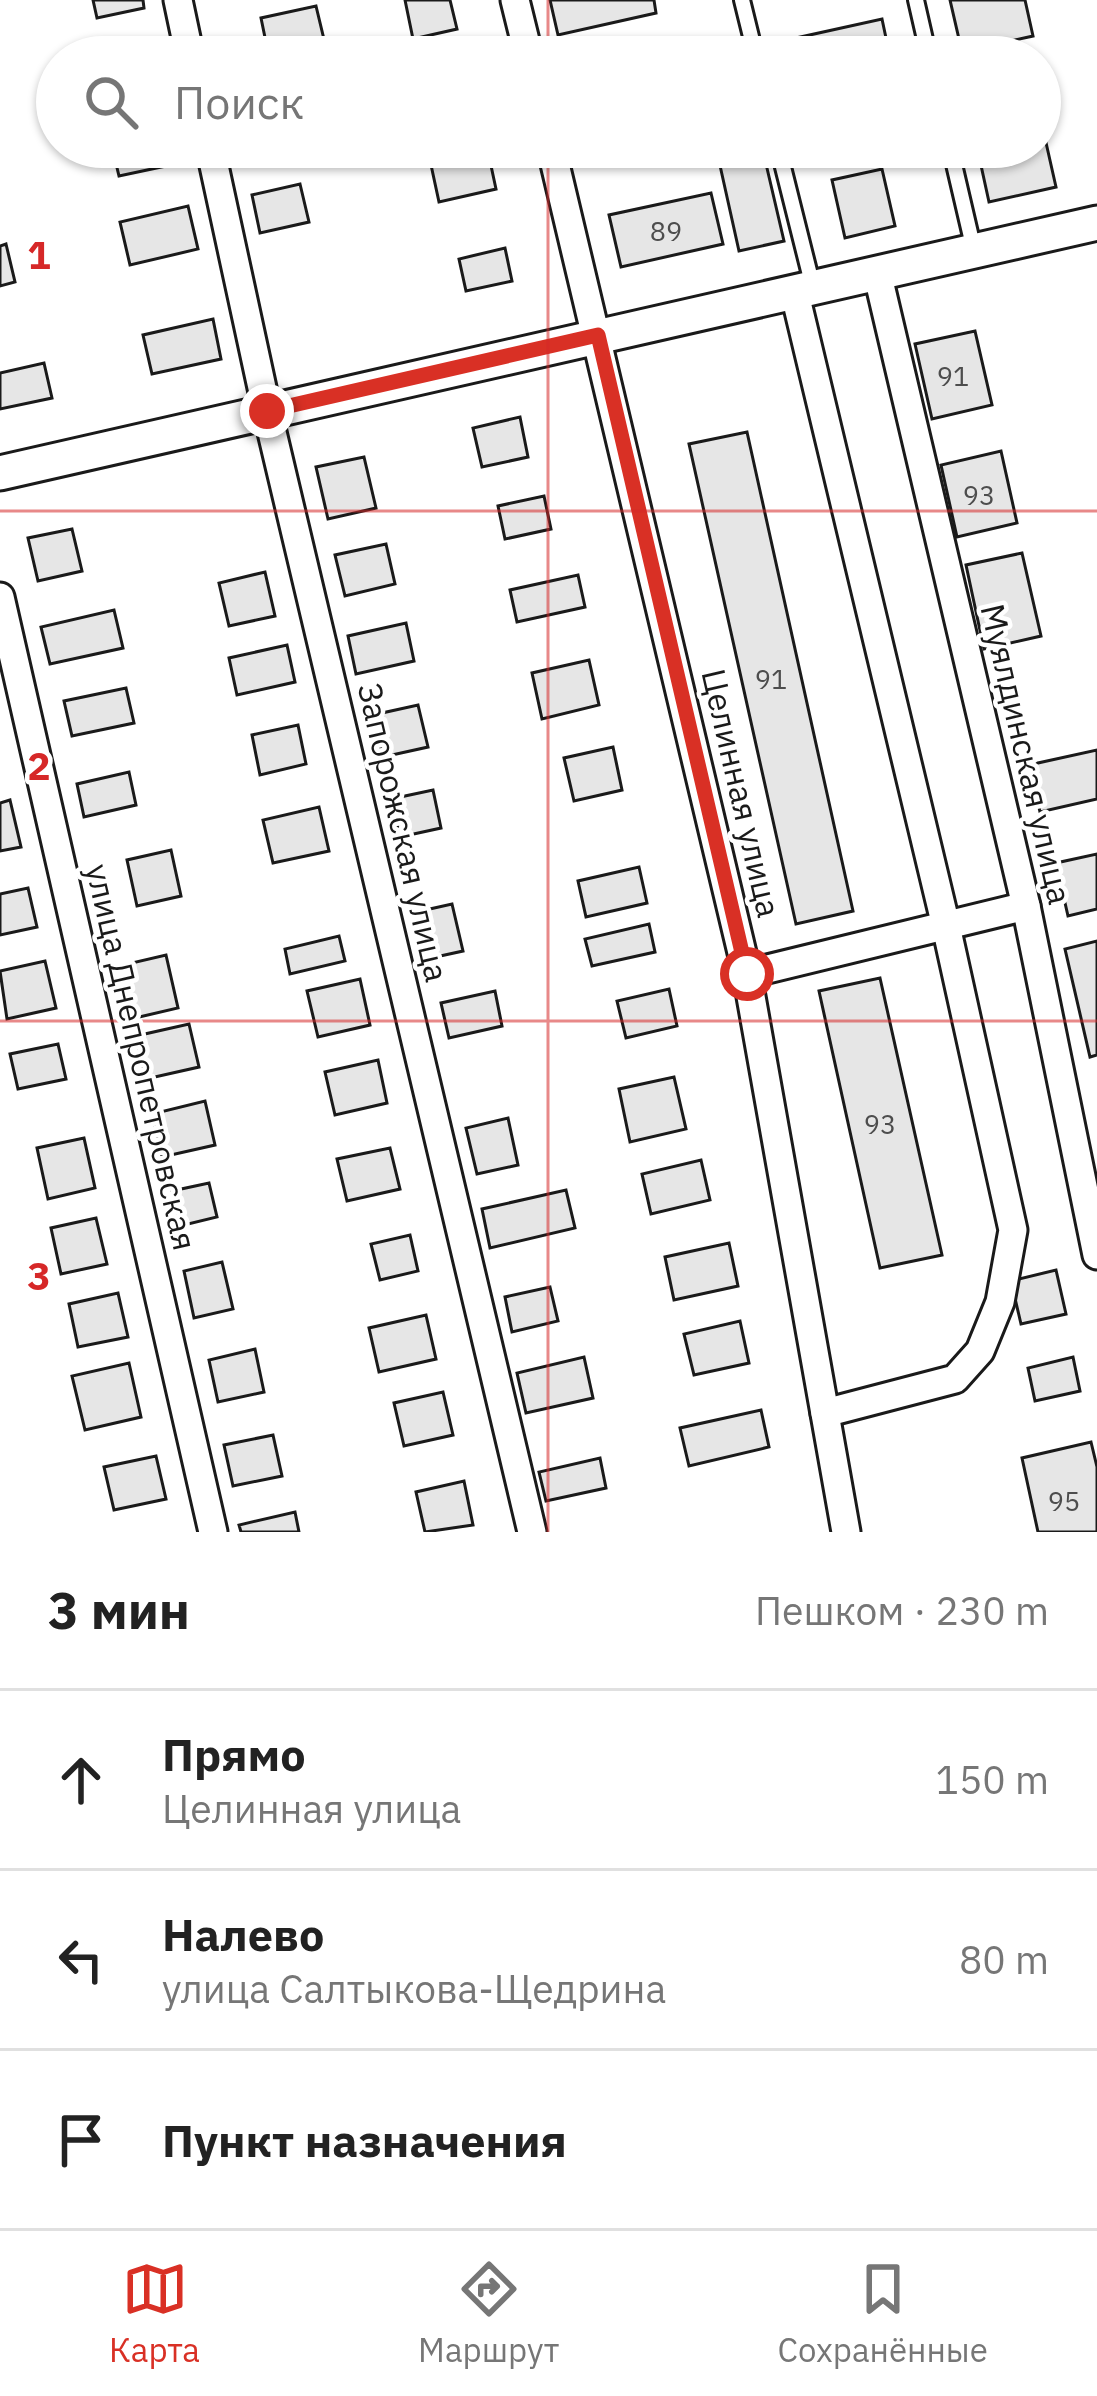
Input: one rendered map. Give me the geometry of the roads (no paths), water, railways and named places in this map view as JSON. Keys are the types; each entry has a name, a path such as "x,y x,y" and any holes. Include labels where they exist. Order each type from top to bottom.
{"street":[{"path":"178,0 186,36"},
{"path":"515,0 524,36"},
{"name":"Запорожская улица","path":"215,168 267,411 532,1532"},
{"name":"Целинная улица","path":"556,168 747,974 846,1532"},
{"path":"0,473 1097,223"},
{"name":"Муялдинская улица","path":"878,272 1026,906 1097,1255"},
{"path":"803,288 1013,1230 1000,1302 980,1351 956,1378 825,1413"},
{"name":"улица Днепропетровская","path":"0,597 213,1532"},
{"path":"747,974 1026,906"}],"lane":[{"path":"742,0 751,36"},
{"path":"916,0 924,36"},
{"path":"782,168 803,288"},
{"path":"955,168 974,250"}]}
